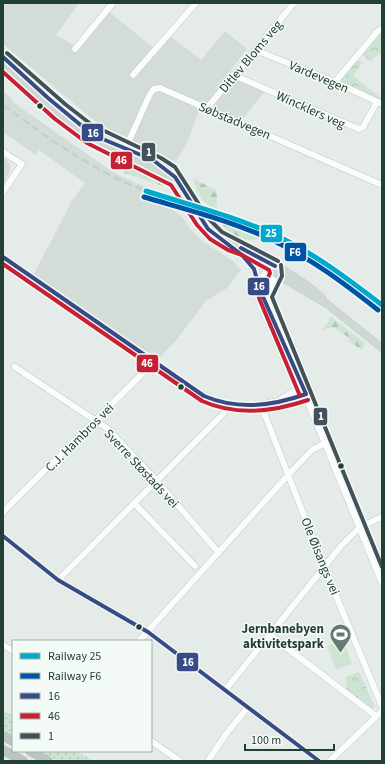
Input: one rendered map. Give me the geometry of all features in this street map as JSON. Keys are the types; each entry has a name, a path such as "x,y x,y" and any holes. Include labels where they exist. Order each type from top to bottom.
{"highway":[{"path":"3,736 12,740"},
{"path":"3,750 23,761"},
{"path":"32,752 48,761"}],"main road":[{"path":"3,56 69,115 95,134 124,151"},
{"path":"3,64 68,121 92,138 158,163 171,172 208,229 241,253 272,268 321,296 327,304"},
{"path":"231,245 244,249 272,268 276,274 327,304 382,348"}],"street":[{"path":"75,49 113,3"},
{"path":"134,75 196,3"},
{"name":"Ditlev Bloms veg","path":"207,108 294,3"},
{"path":"335,82 382,28"},
{"name":"Vardevegen","path":"255,50 335,82 380,103"},
{"name":"Wincklers veg","path":"233,75 359,129 363,127 380,103"},
{"name":"Søbstadvegen","path":"124,151 150,94 154,89 165,89 382,185"},
{"path":"3,152 22,164 3,192"},
{"path":"241,253 255,268 260,293 266,297 382,583"},
{"path":"3,258 204,396 227,405 239,407 261,405 291,399 306,394"},
{"path":"259,285 263,276 272,268"},
{"path":"266,297 276,274"},
{"name":"C.J. Hambros vei","path":"3,512 154,362"},
{"name":"Sverre Støstads vei","path":"15,367 108,429 156,480 219,553"},
{"path":"280,400 302,386"},
{"path":"58,580 224,413 227,405"},
{"name":"Ole Øisangs vei","path":"261,405 324,567 382,706"},
{"path":"140,640 288,475 313,449 326,443"},
{"path":"134,503 195,566"},
{"path":"226,689 341,546 360,527 382,517"},
{"path":"3,536 58,580 148,632 226,689 319,761"},
{"path":"270,635 376,716"},
{"path":"3,645 12,650"},
{"path":"208,761 226,734 248,707"},
{"path":"330,761 382,711"},
{"path":"152,742 180,761"}],"shaded area":[{"path":"3,3 79,3 56,35 77,47 107,10 156,50 169,35 201,60 225,31 247,49 230,71 265,91 242,120 204,104 199,110 189,138 176,162 101,126 3,44"},
{"path":"3,92 12,98 11,100 14,103 114,173 154,191 251,221 304,246 343,272 382,301 382,309 314,259 285,243 249,227 174,204 168,206 183,218 190,229 201,240 234,262 241,270 227,288 206,301 178,338 159,358 154,358 34,274 73,199 85,183 39,150 36,155 3,132"},
{"path":"3,157 9,163 10,171 3,185"}],"green space":[{"path":"382,31 382,56 379,54 370,61 362,54"},
{"path":"357,60 363,62 353,76 380,97 382,95 382,101 343,84 342,78"},
{"path":"127,162 163,178 174,186 163,186 125,173 118,165"},
{"path":"193,178 217,191 217,207 214,208 210,206 203,200 198,192"},
{"path":"221,222 257,234 259,238 249,240 238,237 228,231"},
{"path":"330,316 365,343 362,350 348,341 350,338 332,327 320,331 328,323"},
{"name":"Jernbanebyen aktivitetspark","path":"343,640 352,664 336,670 327,646"},
{"path":"359,672 375,707 369,710 347,692 346,677"},
{"path":"3,710 12,715 12,736 3,731"},
{"path":"42,752 78,752 94,761 58,761"}],"railway":[{"path":"3,105 89,164 126,183 146,191"}],"rail line":[{"name":"25","path":"146,191 228,216 275,235 317,258 382,305"},
{"name":"F6","path":"144,197 194,211 243,228 274,241 302,256 341,281 378,310"}],"transit line":[{"name":"1","path":"7,53 65,104 92,125 161,158 175,167 207,217 222,232 278,261"},
{"name":"16","path":"3,57 48,98 83,127 105,140 153,160 175,177 208,229 242,255 254,269 260,290 306,394"},
{"name":"46","path":"3,72 55,119 87,143 171,185 197,225 210,239 228,250 242,255 269,270 270,273 259,298 300,396"},
{"name":"16","path":"241,248 275,266"},
{"name":"16","path":"3,257 204,396 229,403 255,405 268,404 306,394"},
{"name":"46","path":"3,264 202,401 228,409 255,411 268,410 308,400"},
{"name":"1","path":"281,265 282,276 272,297 382,567"},
{"name":"16","path":"3,536 58,580 148,632 319,761"}],"place":[{"name":"Jernbanebyen aktivitetspark","path":"340,654"}]}
